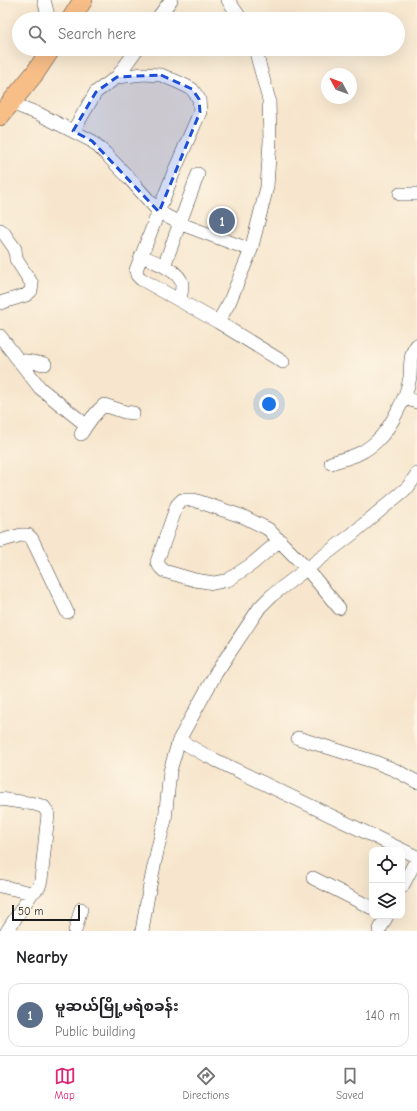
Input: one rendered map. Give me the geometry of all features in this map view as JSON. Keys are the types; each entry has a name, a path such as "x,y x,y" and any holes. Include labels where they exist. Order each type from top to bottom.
{"highway":[{"path":"75,12 83,0"},
{"path":"5,109 35,73 46,56"}],"street":[{"path":"44,0 47,12"},
{"path":"162,12 171,0"},
{"path":"228,0 236,12"},
{"path":"73,131 96,92 117,77 132,56"},
{"path":"218,322 229,303 251,250 267,186 270,141 269,100 257,56"},
{"path":"117,77 144,74 161,75 192,89 199,99 200,112 158,212 136,270 137,275 141,279 218,322 283,362"},
{"path":"5,109 39,114 92,141 129,178 158,212 181,224 251,250"},
{"path":"164,266 181,224 198,174"},
{"path":"400,194 417,194"},
{"path":"0,230 15,249 16,259 32,284 31,291 26,295 0,303"},
{"path":"141,256 164,266 179,276 182,284 180,300"},
{"path":"0,336 40,388 84,430 104,405 133,413"},
{"path":"331,463 357,454 376,442 390,426 404,398 410,378 411,354 417,345"},
{"path":"19,360 45,364"},
{"path":"404,398 417,402"},
{"path":"142,931 158,847 166,820 170,771 179,740 216,673 260,607 271,596 351,535 408,487 417,474"},
{"path":"280,540 252,564 228,580 214,583 195,580 164,570 157,562 177,505 182,500 194,500 244,518 268,529 280,540 307,569 339,608"},
{"path":"0,541 21,535 28,535 32,539 67,612"},
{"path":"298,738 375,762 395,770 417,782"},
{"path":"179,740 213,759 417,858 404,883"},
{"path":"0,799 35,804 44,807 48,814 41,880 38,887 32,893 7,931"},
{"path":"313,878 369,906"},
{"path":"0,886 32,893"},
{"path":"75,931 82,909"},
{"path":"379,931 385,919"}],"highlighted area":[{"path":"161,75 192,89 199,99 200,112 159,212 92,141 73,131 96,92 117,77"}],"place":[{"name":"မူဆယ်မြို့မရဲစခန်း","path":"222,221"}]}
